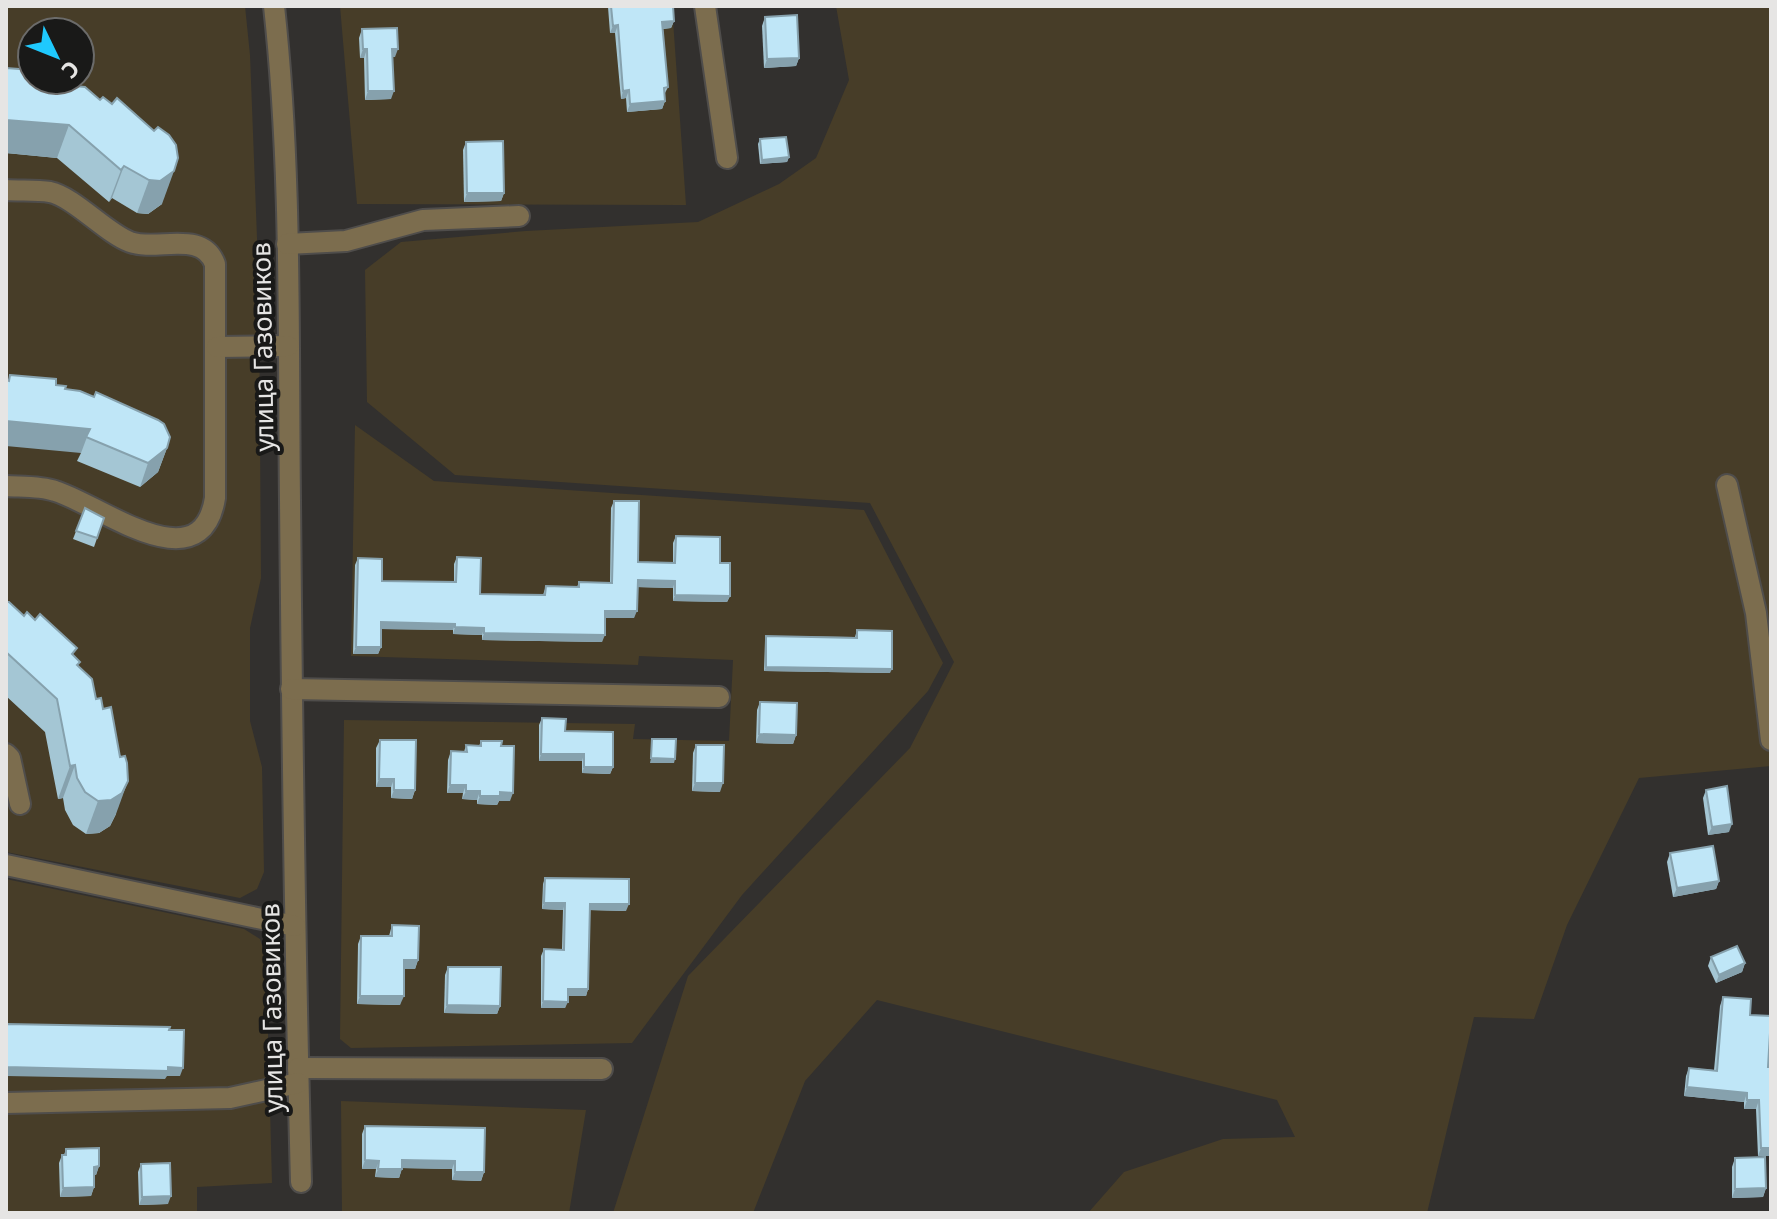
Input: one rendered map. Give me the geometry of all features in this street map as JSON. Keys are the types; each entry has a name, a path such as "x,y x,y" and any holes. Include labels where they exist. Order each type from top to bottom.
{"street":[{"name":"улица Газовиков","path":"274,6 279,53 287,244 291,689 301,1182"},
{"path":"705,6 727,158"},
{"path":"6,190 53,193 131,243 202,247 215,264 217,347 215,498 210,517 198,531 180,539 160,538 54,490 6,486"},
{"path":"287,244 346,241 423,220 519,216"},
{"path":"217,347 288,346"},
{"path":"1727,485 1764,611 1771,740"},
{"path":"291,689 719,697"},
{"path":"6,754 10,758 20,804"},
{"path":"6,865 295,926"},
{"path":"6,1103 230,1098 298,1076 602,1069"}],"shaded area":[{"path":"6,6 245,6 250,55 259,290 261,578 250,628 250,721 262,767 264,872 257,889 240,898 6,852"},
{"path":"340,6 672,6 686,205 357,204"},
{"path":"836,6 1771,6 1771,766 1639,778 1567,925 1534,1019 1474,1017 1427,1213 1088,1213 1124,1172 1223,1139 1295,1137 1277,1100 877,1000 805,1081 753,1213 613,1213 688,976 910,748 954,662 870,503 455,475 367,402 365,270 401,242 526,231 698,222 779,184 816,158 849,80"},
{"path":"355,425 434,481 864,510 943,663 928,691 742,895 632,1043 351,1048 340,1039 344,720 635,724 633,739 729,741 733,660 639,656 638,665 351,656"},
{"path":"6,879 244,929 260,939 266,958 272,1183 197,1187 197,1213 6,1213"},
{"path":"341,1101 586,1110 569,1213 342,1213"}],"building":[{"path":"611,6 673,6 674,21 662,22 668,87 664,88 665,101 630,104 629,90 623,91 618,25 613,26"},
{"path":"797,15 799,58 767,59 765,17"},
{"path":"397,28 398,49 392,49 394,91 368,91 367,49 363,49 362,29"},
{"path":"6,68 16,69 16,96 95,96 100,100 103,97 112,104 117,98 154,131 158,127 169,135 176,145 178,158 174,171 160,181 149,180 124,166 121,170 69,125 6,120"},
{"path":"786,137 789,157 762,160 760,139"},
{"path":"503,141 504,193 467,193 466,142"},
{"path":"10,375 56,379 56,385 66,386 65,389 94,397 96,392 158,420 164,424 170,437 167,448 148,463 86,437 90,429 6,421 6,380 9,381"},
{"path":"614,501 639,501 638,562 675,563 676,536 720,537 720,563 730,563 730,596 675,595 675,581 638,580 637,611 605,611 605,635 484,633 484,628 455,627 455,624 381,622 381,647 356,647 358,558 382,559 382,581 456,582 457,557 481,558 480,594 545,595 546,586 579,587 579,582 612,583"},
{"path":"85,508 104,518 97,538 76,531"},
{"path":"6,602 24,616 27,612 35,620 40,614 77,648 72,654 80,662 77,665 92,679 96,699 101,698 103,709 111,707 120,757 125,756 127,763 128,781 122,793 111,800 98,801 85,792 77,778 75,765 70,766 57,699 6,652"},
{"path":"857,630 892,631 892,669 766,667 766,636 857,638"},
{"path":"760,702 797,703 796,735 759,734"},
{"path":"542,718 566,719 565,731 613,732 613,767 584,767 584,754 541,754"},
{"path":"652,739 676,739 675,759 651,758"},
{"path":"380,740 416,740 415,790 394,790 394,779 379,779"},
{"path":"481,741 502,741 501,746 514,746 513,793 480,796 480,791 466,791 466,785 450,785 451,751 467,752 466,745 481,746"},
{"path":"696,745 724,745 723,783 695,783"},
{"path":"1727,786 1732,824 1712,827 1706,790"},
{"path":"1713,846 1719,881 1677,888 1670,853"},
{"path":"545,878 629,879 629,904 590,904 588,989 568,989 568,1002 543,1001 544,949 564,950 565,903 544,903"},
{"path":"392,925 419,926 418,960 404,960 404,996 360,996 361,936 392,936"},
{"path":"1737,946 1745,963 1719,975 1711,957"},
{"path":"448,967 501,967 500,1006 447,1005"},
{"path":"1723,997 1751,999 1750,1015 1771,1016 1768,1067 1771,1067 1771,1148 1761,1148 1759,1100 1747,1100 1747,1093 1687,1087 1689,1068 1717,1071"},
{"path":"6,1024 170,1027 169,1030 184,1030 183,1068 168,1067 168,1071 6,1067"},
{"path":"365,1126 485,1128 484,1172 455,1172 455,1161 402,1160 402,1169 378,1169 379,1161 365,1160"},
{"path":"99,1148 99,1166 94,1167 94,1187 63,1188 62,1155 66,1155 66,1149"},
{"path":"1765,1157 1766,1188 1735,1189 1735,1158"},
{"path":"170,1163 171,1196 142,1197 141,1164"}]}
